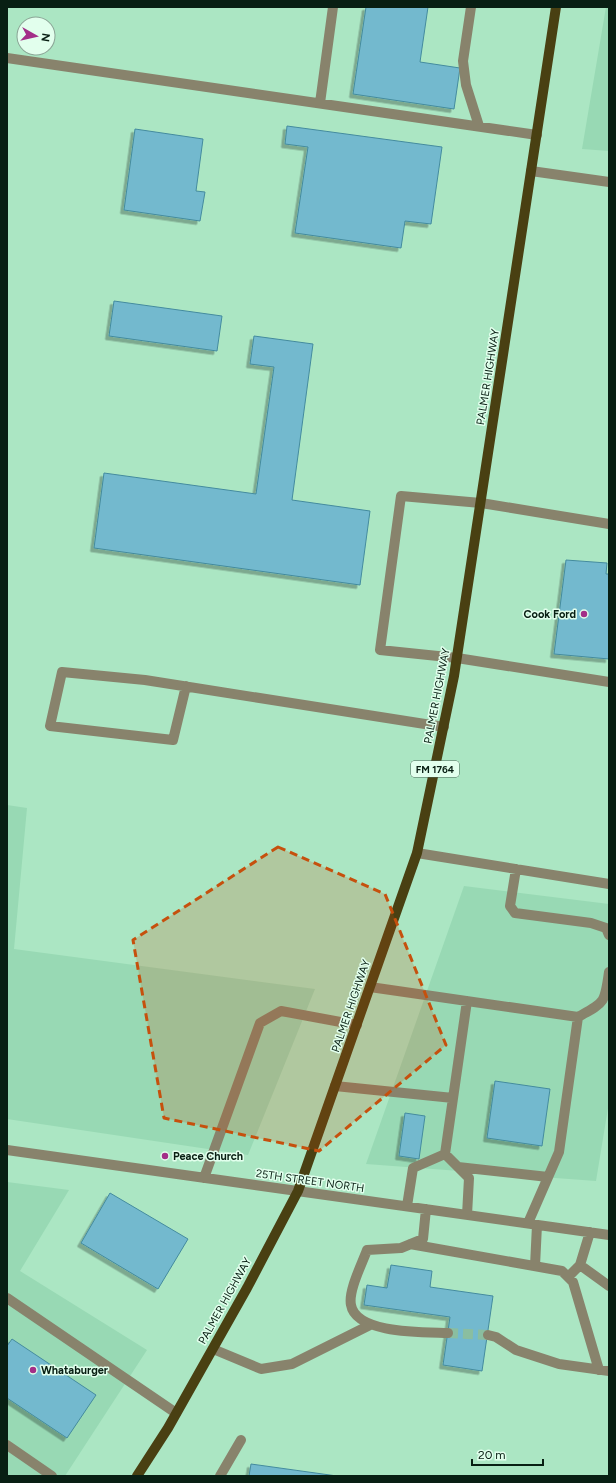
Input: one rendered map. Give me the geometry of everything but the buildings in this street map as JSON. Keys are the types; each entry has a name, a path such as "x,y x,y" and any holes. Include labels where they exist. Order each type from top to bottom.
{"main road":[{"name":"PALMER HIGHWAY","path":"137,1476 213,1349 298,1191 417,853 457,658 556,7"}],"street":[{"path":"320,103 334,7"},
{"path":"471,7 463,61 466,84 479,126"},
{"path":"7,58 537,135"},
{"path":"531,171 609,182"},
{"path":"609,524 481,503 401,496 380,650 457,658 609,682"},
{"path":"186,686 173,740 50,726 62,672 145,680 186,686 444,727"},
{"path":"417,853 609,884"},
{"path":"516,869 510,906 514,913 591,923 606,928 609,935"},
{"path":"370,987 578,1016 601,1004 606,994 609,972"},
{"path":"445,1154 467,1001"},
{"path":"204,1178 260,1023 281,1011 357,1025"},
{"path":"535,1266 532,1224 558,1152 578,1016"},
{"path":"336,1086 453,1098"},
{"name":"25TH STREET NORTH","path":"7,1150 609,1235"},
{"path":"445,1154 469,1178 467,1215"},
{"path":"407,1206 413,1168 445,1154"},
{"path":"458,1167 548,1177"},
{"path":"426,1209 423,1239 401,1248 367,1250 352,1289 351,1305 358,1319 370,1325 391,1329 448,1333"},
{"path":"568,1277 580,1265 590,1232"},
{"path":"410,1244 562,1271 573,1282 604,1370 559,1364 516,1350 496,1337 488,1335"},
{"path":"580,1265 609,1286"},
{"path":"7,1298 176,1412"},
{"path":"213,1349 261,1369 292,1364 370,1325"},
{"path":"220,1476 241,1440"},
{"path":"7,1445 52,1476"}],"highlighted area":[{"path":"278,847 385,894 446,1045 319,1151 164,1118 133,940"}],"shaded area":[{"path":"606,7 609,7 609,151 582,149"},
{"path":"7,805 27,808 14,949 315,989 248,1155 7,1119"},
{"path":"464,886 609,904 609,1102 596,1181 366,1164"},
{"path":"7,1182 69,1190 20,1271 147,1350 65,1476 7,1476"}],"tunnel":[{"path":"448,1333 488,1335"}],"place":[{"name":"Cook Ford","path":"584,614"},
{"name":"Peace Church","path":"165,1156"},
{"name":"Whataburger","path":"33,1370"}]}
